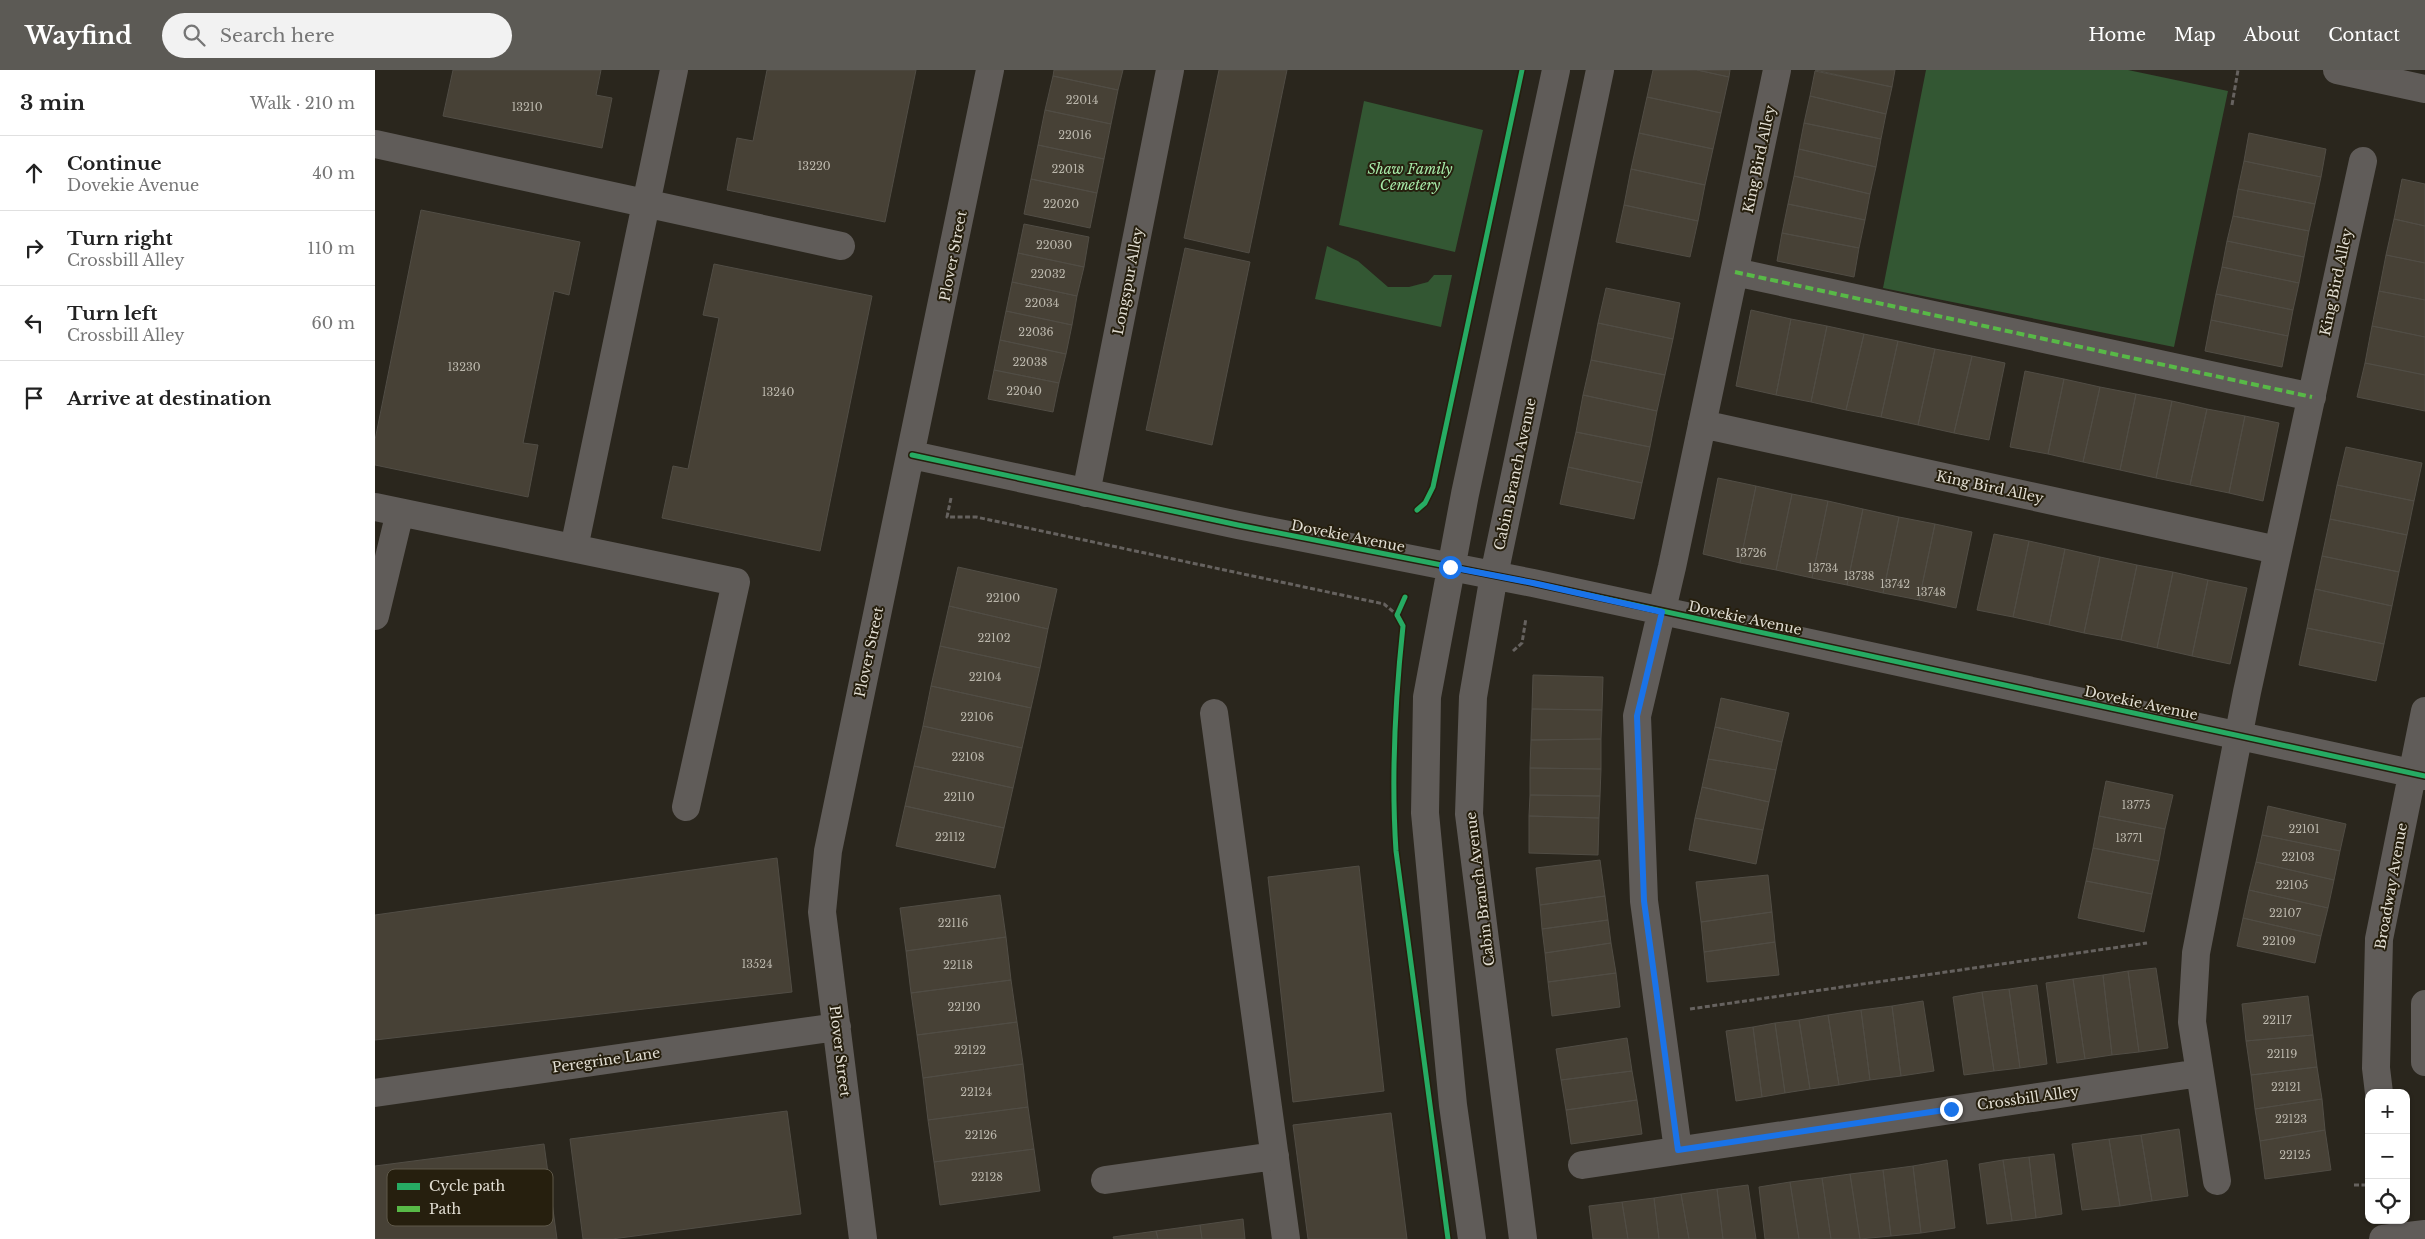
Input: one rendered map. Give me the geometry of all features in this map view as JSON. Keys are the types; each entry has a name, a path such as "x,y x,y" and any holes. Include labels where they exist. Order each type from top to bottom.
{"street":[{"path":"574,548 674,70"},
{"name":"Plover Street","path":"863,1239 822,912 828,852 912,455 990,70"},
{"name":"Longspur Alley","path":"1086,492 1170,70"},
{"path":"1472,1239 1453,1105 1425,813 1427,697 1450,567 1556,70"},
{"name":"Cabin Branch Avenue","path":"1523,1239 1469,814 1473,697 1494,575 1600,70"},
{"name":"King Bird Alley","path":"1662,612 1777,70"},
{"path":"2337,70 2425,89"},
{"path":"375,144 841,246"},
{"name":"King Bird Alley","path":"2238,736 2363,161"},
{"path":"1735,272 2312,396"},
{"name":"King Bird Alley","path":"1702,424 2277,550"},
{"name":"Dovekie Avenue","path":"912,455 1494,575 2418,775"},
{"path":"375,616 387,509 736,582 687,807"},
{"path":"1662,612 1637,716 1644,901 1661,1013 1678,1150"},
{"name":"Broadway Avenue","path":"2379,1089 2376,1068 2379,939 2418,775 2425,711"},
{"path":"1213,713 1286,1239"},
{"path":"2217,1181 2192,1022 2197,953 2238,736"},
{"path":"2425,1004 2425,1062"},
{"name":"Peregrine Lane","path":"375,1093 837,1027"},
{"name":"Crossbill Alley","path":"1582,1165 2200,1073"},
{"path":"1105,1180 1275,1156"},
{"path":"2393,1234 2425,1234"}],"path":[{"path":"2232,105 2238,70"},
{"path":"951,498 947,517 976,518 1384,604 1398,618"},
{"path":"1398,618 1400,609"},
{"path":"1511,657 1522,642 1526,618"},
{"path":"1661,1013 2147,943"},
{"path":"2354,1185 2365,1185"}],"green space":[{"path":"1926,70 2128,70 2228,91 2174,347 1883,288"},
{"name":"Shaw Family Cemetery","path":"1364,101 1483,130 1455,252 1339,225"},
{"path":"1327,246 1358,261 1388,287 1409,287 1428,282 1434,275 1452,275 1441,327 1315,299"}],"building":[{"path":"453,70 601,70 596,95 612,98 602,148 443,116"},
{"path":"767,70 916,70 885,222 727,190 737,138 753,141"},
{"path":"1054,70 1123,70 1118,90 1053,76"},
{"path":"1219,70 1287,70 1249,253 1184,238"},
{"path":"1653,70 1697,70 1729,77 1721,113 1647,97"},
{"path":"1697,70 1730,70 1729,77"},
{"path":"1815,70 1895,70 1892,87"},
{"path":"1815,71 1892,87 1886,114 1810,96"},
{"path":"1053,76 1118,90 1111,124 1045,110"},
{"path":"1810,96 1886,114 1881,139 1804,123"},
{"path":"1647,97 1721,113 1713,149 1639,133"},
{"path":"1045,110 1111,124 1104,159 1038,145"},
{"path":"1804,123 1881,139 1876,167 1799,149"},
{"path":"1639,133 1713,149 1705,185 1631,169"},
{"path":"2249,133 2326,149 2321,177 2244,161"},
{"path":"1038,145 1104,159 1097,193 1031,179"},
{"path":"1799,149 1876,167 1870,194 1794,176"},
{"path":"2244,161 2321,177 2315,204 2238,189"},
{"path":"1631,169 1705,185 1698,221 1624,205"},
{"path":"1794,176 1870,194 1865,220 1788,204"},
{"path":"1031,179 1097,193 1090,228 1024,214"},
{"path":"2402,179 2425,184 2425,226 2394,219"},
{"path":"2238,189 2315,204 2309,231 2233,216"},
{"path":"1788,204 1865,220 1859,248 1782,233"},
{"path":"1624,205 1698,221 1690,257 1616,242"},
{"path":"421,210 580,242 569,295 554,291 523,443 538,445 528,497 375,465 375,440"},
{"path":"2233,216 2309,231 2304,257 2227,241"},
{"path":"2394,219 2425,226 2425,263 2386,255"},
{"path":"1024,224 1089,237 1084,267 1018,253"},
{"path":"1782,233 1859,248 1854,277 1777,261"},
{"path":"2227,241 2304,257 2299,283 2222,267"},
{"path":"1185,248 1250,262 1212,445 1146,430"},
{"path":"1018,253 1084,267 1077,296 1012,282"},
{"path":"2386,255 2425,263 2425,300 2379,291"},
{"path":"714,264 872,296 820,551 662,518 673,466 688,469 719,318 703,315"},
{"path":"2222,267 2299,283 2293,310 2216,294"},
{"path":"1012,282 1077,296 1072,325 1006,311"},
{"path":"1606,288 1680,303 1673,339 1598,323"},
{"path":"2379,291 2425,300 2425,337 2372,326"},
{"path":"2216,294 2293,310 2288,336 2211,320"},
{"path":"1751,310 1791,319 1776,395 1736,386"},
{"path":"1006,311 1072,325 1066,354 1000,340"},
{"path":"1791,319 1827,326 1811,402 1776,395"},
{"path":"2211,320 2288,336 2282,367 2205,351"},
{"path":"1598,323 1673,339 1665,375 1591,360"},
{"path":"1827,326 1864,334 1846,410 1811,402"},
{"path":"2372,326 2425,337 2425,375 2365,363"},
{"path":"1864,334 1898,341 1881,417 1846,410"},
{"path":"1000,340 1066,354 1059,383 994,370"},
{"path":"1898,341 1935,349 1918,425 1881,417"},
{"path":"1935,349 1972,356 1954,433 1918,425"},
{"path":"1972,356 2005,363 1989,440 1954,433"},
{"path":"1591,360 1665,375 1657,411 1583,395"},
{"path":"2365,363 2425,375 2425,411 2357,397"},
{"path":"994,370 1059,383 1053,412 988,399"},
{"path":"2025,371 2064,379 2048,454 2010,447"},
{"path":"2064,379 2100,387 2083,462 2048,454"},
{"path":"2100,387 2136,394 2120,470 2083,462"},
{"path":"2136,394 2172,401 2156,478 2120,470"},
{"path":"1583,395 1657,411 1650,447 1576,432"},
{"path":"2172,401 2207,409 2190,485 2156,478"},
{"path":"2207,409 2245,416 2229,493 2190,485"},
{"path":"2245,416 2279,423 2263,501 2229,493"},
{"path":"1576,432 1650,447 1642,483 1568,467"},
{"path":"2346,447 2422,463 2414,501 2337,485"},
{"path":"1568,467 1642,483 1634,519 1560,504"},
{"path":"1718,478 1756,486 1740,563 1703,554"},
{"path":"2337,485 2414,501 2407,535 2330,519"},
{"path":"1756,486 1792,494 1776,570 1740,563"},
{"path":"1792,494 1828,501 1812,578 1776,570"},
{"path":"1828,501 1863,509 1847,585 1812,578"},
{"path":"1863,509 1899,517 1883,593 1847,585"},
{"path":"1899,517 1935,524 1919,600 1883,593"},
{"path":"2330,519 2407,535 2399,572 2322,556"},
{"path":"1935,524 1972,532 1956,608 1919,600"},
{"path":"1994,534 2029,541 2013,617 1977,610"},
{"path":"2029,541 2065,549 2049,625 2013,617"},
{"path":"2065,549 2100,557 2084,633 2049,625"},
{"path":"2322,556 2399,572 2392,606 2315,589"},
{"path":"2100,557 2137,565 2121,640 2084,633"},
{"path":"2137,565 2173,572 2157,648 2121,640"},
{"path":"958,567 1057,589 1048,629 949,606"},
{"path":"2173,572 2208,580 2192,656 2157,648"},
{"path":"2208,580 2247,588 2230,664 2192,656"},
{"path":"2315,589 2392,606 2384,644 2307,628"},
{"path":"949,606 1048,629 1040,668 940,646"},
{"path":"2307,628 2384,644 2376,681 2299,665"},
{"path":"940,646 1040,668 1031,708 931,686"},
{"path":"1533,675 1603,677 1602,710 1532,709"},
{"path":"931,686 1031,708 1022,748 923,726"},
{"path":"1721,698 1789,713 1782,742 1715,727"},
{"path":"1532,709 1602,710 1601,739 1531,740"},
{"path":"923,726 1022,748 1013,788 914,766"},
{"path":"1715,727 1782,742 1776,770 1708,759"},
{"path":"1601,739 1601,769 1530,768 1531,740"},
{"path":"1708,759 1776,770 1769,802 1702,787"},
{"path":"914,766 1013,788 1004,828 905,806"},
{"path":"1530,768 1601,769 1600,796 1530,795"},
{"path":"2106,781 2173,795 2165,829 2099,816"},
{"path":"1702,787 1769,802 1763,830 1695,818"},
{"path":"1530,795 1600,796 1599,818 1529,816"},
{"path":"905,806 1004,828 995,868 896,846"},
{"path":"2268,806 2346,824 2340,851 2262,835"},
{"path":"1529,816 1599,818 1598,855 1529,853"},
{"path":"2099,816 2165,829 2159,861 2093,848"},
{"path":"1695,818 1763,830 1756,864 1689,850"},
{"path":"2262,835 2340,851 2334,880 2256,862"},
{"path":"2093,848 2159,861 2152,894 2086,881"},
{"path":"777,858 792,992 375,1040 375,915"},
{"path":"1600,860 1605,896 1540,905 1536,868"},
{"path":"2256,862 2334,880 2328,908 2249,890"},
{"path":"1359,866 1384,1091 1293,1102 1268,877"},
{"path":"1768,875 1772,912 1701,922 1696,882"},
{"path":"2086,881 2152,894 2144,932 2078,918"},
{"path":"2249,890 2328,908 2321,936 2243,918"},
{"path":"1000,895 1006,937 906,951 900,908"},
{"path":"1605,896 1608,920 1542,929 1540,905"},
{"path":"1772,912 1775,942 1704,952 1701,922"},
{"path":"2243,918 2321,936 2315,963 2237,946"},
{"path":"1608,920 1611,943 1545,953 1542,929"},
{"path":"1006,937 1011,980 911,993 906,951"},
{"path":"1775,942 1779,975 1707,982 1704,952"},
{"path":"1611,943 1616,973 1548,982 1545,953"},
{"path":"2156,968 2168,1048 2139,1052 2128,971"},
{"path":"2128,971 2139,1052 2112,1055 2103,975"},
{"path":"1616,973 1620,1007 1552,1016 1548,982"},
{"path":"2103,975 2112,1055 2085,1059 2073,979"},
{"path":"2073,979 2085,1059 2057,1063 2046,983"},
{"path":"1011,980 1017,1022 917,1035 911,993"},
{"path":"2037,985 2047,1064 2020,1068 2009,989"},
{"path":"2009,989 2020,1068 1994,1071 1982,992"},
{"path":"1982,992 1994,1071 1964,1075 1953,997"},
{"path":"2308,996 2313,1035 2246,1041 2242,1004"},
{"path":"1923,1001 1934,1071 1901,1076 1892,1006"},
{"path":"1892,1006 1901,1076 1870,1080 1861,1010"},
{"path":"1861,1010 1870,1080 1839,1085 1828,1015"},
{"path":"1828,1015 1839,1085 1810,1089 1799,1020"},
{"path":"1799,1020 1810,1089 1785,1093 1775,1023"},
{"path":"1017,1022 1023,1064 923,1078 917,1035"},
{"path":"1775,1023 1785,1093 1762,1097 1753,1027"},
{"path":"1753,1027 1762,1097 1736,1101 1726,1031"},
{"path":"2313,1035 2317,1067 2251,1075 2246,1041"},
{"path":"1627,1038 1632,1071 1561,1080 1556,1049"},
{"path":"1023,1064 1028,1107 928,1120 923,1078"},
{"path":"2317,1067 2322,1099 2255,1109 2251,1075"},
{"path":"1632,1071 1637,1100 1566,1110 1561,1080"},
{"path":"2322,1099 2325,1130 2260,1141 2255,1109"},
{"path":"1637,1100 1642,1134 1571,1144 1566,1110"},
{"path":"1028,1107 1034,1149 934,1162 928,1120"},
{"path":"787,1111 801,1214 612,1239 583,1239 570,1139"},
{"path":"1391,1113 1407,1239 1308,1239 1293,1125"},
{"path":"2179,1129 2188,1196 2152,1201 2141,1135"},
{"path":"2325,1130 2331,1170 2265,1179 2260,1141"},
{"path":"2141,1135 2152,1201 2120,1206 2109,1139"},
{"path":"2109,1139 2120,1206 2082,1210 2072,1144"},
{"path":"544,1144 547,1169 387,1169 387,1226 553,1226 553,1210 557,1239 375,1239 375,1166"},
{"path":"1034,1149 1040,1191 940,1205 934,1162"},
{"path":"2054,1154 2062,1214 2036,1218 2029,1157"},
{"path":"2029,1157 2036,1218 2012,1221 2003,1160"},
{"path":"1947,1160 1955,1228 1921,1233 1913,1166"},
{"path":"2003,1160 2012,1221 1987,1224 1979,1164"},
{"path":"1913,1166 1921,1233 1891,1236 1883,1170"},
{"path":"1883,1170 1891,1236 1860,1239 1850,1174"},
{"path":"1850,1174 1860,1239 1831,1239 1822,1178"},
{"path":"1822,1178 1831,1239 1799,1239 1790,1182"},
{"path":"1790,1182 1799,1239 1765,1239 1759,1187"},
{"path":"1748,1185 1756,1239 1723,1239 1717,1189"},
{"path":"1717,1189 1723,1239 1689,1239 1681,1194"},
{"path":"1681,1194 1689,1239 1659,1239 1654,1198"},
{"path":"1654,1198 1659,1239 1628,1239 1622,1202"},
{"path":"1622,1202 1628,1239 1593,1239 1589,1206"},
{"path":"1243,1219 1245,1239 1202,1239 1200,1225"},
{"path":"1200,1225 1202,1239 1158,1239 1156,1231"},
{"path":"1156,1231 1158,1239 1114,1239 1113,1237"}],"marked path":[{"path":"1735,272 2312,397"}],"cycle path":[{"path":"1417,510 1425,503 1433,487 1522,70"},
{"path":"912,455 1238,525 1533,583 2425,776"},
{"path":"1405,597 1397,615 1403,626 1395,738 1394,795 1396,851 1448,1239"}],"route":[{"path":"1450,567 1533,583 1662,612 1637,716 1644,901 1661,1013 1678,1150 1951,1109"}]}
